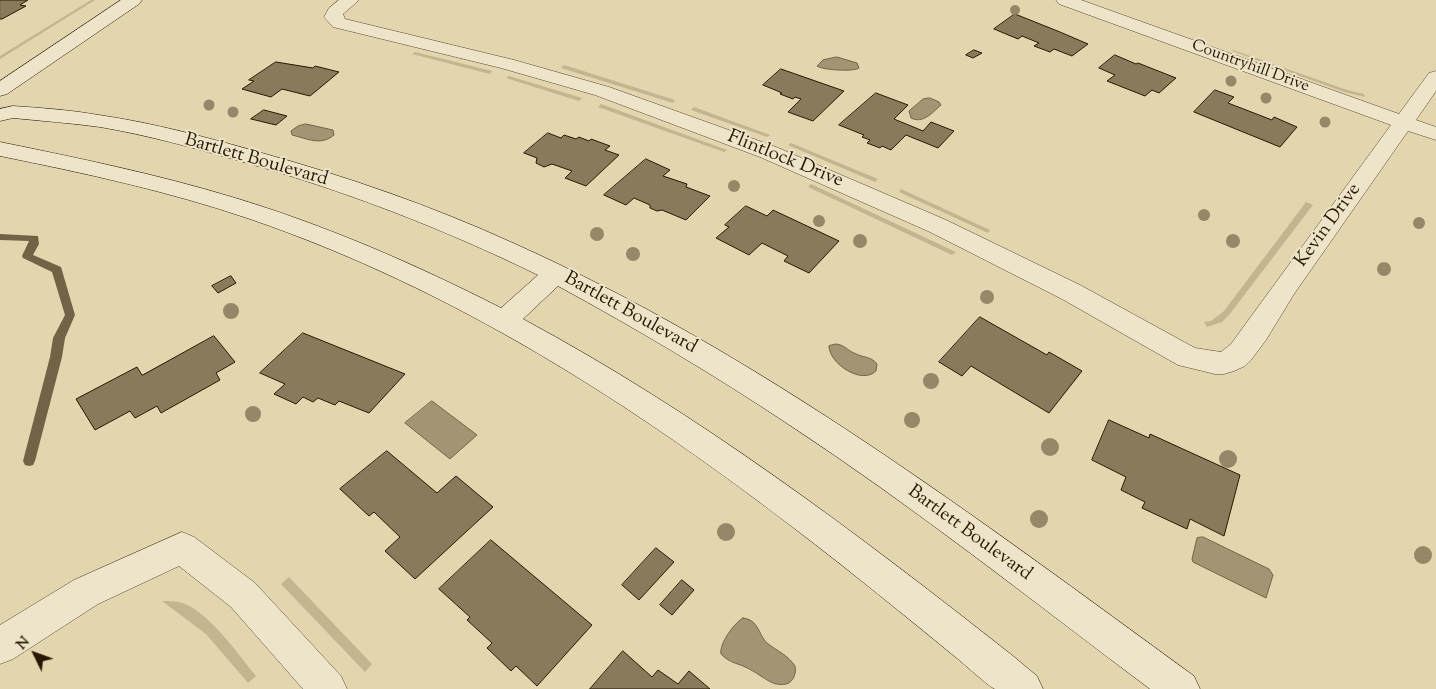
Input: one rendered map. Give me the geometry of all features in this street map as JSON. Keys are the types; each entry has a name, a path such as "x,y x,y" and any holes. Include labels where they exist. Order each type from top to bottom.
{"street":[{"path":"0,90 133,0"},
{"name":"Flintlock Drive","path":"350,0 335,12 333,16 339,23 478,56 602,92 768,152 938,226 1071,292 1188,357 1215,362"},
{"name":"Countryhill Drive","path":"1065,0 1436,134"},
{"name":"Kevin Drive","path":"1215,362 1224,362 1235,358 1256,333 1285,287 1436,77"},
{"name":"Bartlett Boulevard","path":"0,115 13,112 109,122 262,159 395,204 483,240 556,273 668,334 801,415 960,526 1181,689"},
{"path":"0,149 160,184 208,197 294,226 386,264 503,322 582,364 629,393 752,477 939,620 1024,689"},
{"path":"503,322 556,273"},
{"path":"0,646 86,592 182,548 243,595 328,689"}],"shaded area":[{"path":"91,0 95,0 0,59 0,56"},
{"path":"1233,50 1347,90 1364,94 1365,97 1344,92"},
{"path":"415,52 492,71 490,74 412,54"},
{"path":"837,57 857,63 859,68 838,70 817,66 823,60"},
{"path":"564,65 675,100 673,103 561,68"},
{"path":"509,76 582,98 579,101 506,78"},
{"path":"930,98 941,105 923,119 911,118 909,111 923,99"},
{"path":"601,104 727,150 724,152 598,107"},
{"path":"694,107 770,135 767,137 691,110"},
{"path":"306,124 333,130 334,135 319,141 292,135 291,131 298,126"},
{"path":"791,143 878,179 875,182 788,145"},
{"path":"811,184 956,252 952,255 808,187"},
{"path":"901,189 990,230 988,233 899,192"},
{"path":"1306,202 1313,205 1229,315 1222,322 1207,327 1204,322 1211,321 1224,311"},
{"path":"842,345 857,355 872,360 877,364 876,371 870,375 863,376 840,366 830,353 829,346"},
{"path":"432,401 477,435 450,459 405,423"},
{"path":"1203,537 1269,569 1273,575 1266,598 1193,562 1197,538"},
{"path":"289,577 372,664 365,672 281,584"},
{"path":"162,601 185,604 205,617 256,676 248,683 206,634"},
{"path":"743,618 752,621 767,643 786,656 795,666 795,675 789,683 778,684 769,681 747,668 728,660 721,654 722,645 728,634 735,624"}],"building":[{"path":"0,0 28,0 20,5 26,6 0,19"},
{"path":"1015,14 1088,44 1072,56 1054,49 1050,52 1034,46 1039,43 1022,36 1018,39 994,29"},
{"path":"974,50 982,53 973,58 966,55"},
{"path":"1115,55 1176,78 1159,93 1152,90 1145,96 1107,81 1115,75 1099,68"},
{"path":"276,62 313,68 315,66 339,72 310,96 282,89 271,97 242,89 254,81 249,80"},
{"path":"781,69 844,91 813,121 788,112 801,99 795,97 793,99 763,85"},
{"path":"1215,90 1234,97 1228,103 1272,120 1274,117 1297,127 1280,147 1194,112"},
{"path":"876,93 908,105 894,119 923,131 931,122 954,131 938,148 906,135 891,150 867,143 870,140 862,137 864,135 839,125"},
{"path":"264,110 287,116 276,125 251,119"},
{"path":"548,133 561,138 564,135 576,139 579,137 589,141 591,139 610,146 605,150 619,155 586,186 565,178 572,171 552,164 544,167 536,163 537,158 524,153"},
{"path":"646,159 670,170 663,176 687,184 686,187 710,196 686,220 662,210 657,211 650,208 650,205 634,198 626,205 604,195"},
{"path":"746,206 767,216 773,210 839,241 809,273 784,261 788,256 762,243 749,255 716,238 729,227 725,225"},
{"path":"231,276 236,283 218,293 212,286"},
{"path":"980,317 1047,355 1049,352 1082,371 1049,413 971,366 962,376 939,362"},
{"path":"303,333 405,374 369,413 339,401 335,405 318,398 313,402 303,397 296,404 274,394 285,384 260,373"},
{"path":"214,336 235,362 216,373 220,380 161,413 157,406 135,418 130,411 95,430 76,399 137,367 142,375"},
{"path":"1109,420 1149,438 1150,434 1240,475 1224,536 1190,519 1187,529 1142,508 1145,502 1121,490 1126,477 1092,460"},
{"path":"387,451 437,493 456,476 493,507 415,579 385,551 400,537 374,512 369,516 340,489"},
{"path":"491,540 592,625 537,686 516,666 511,671 487,648 492,643 467,620 470,617 439,589"},
{"path":"656,548 674,562 639,600 622,585"},
{"path":"682,580 694,590 672,615 660,605"},
{"path":"623,651 652,677 658,670 678,684 689,671 710,689 590,689"}],"waterway":[{"path":"0,237 34,238 34,244 27,256 57,270 70,315 59,338 56,357 29,461"}]}
